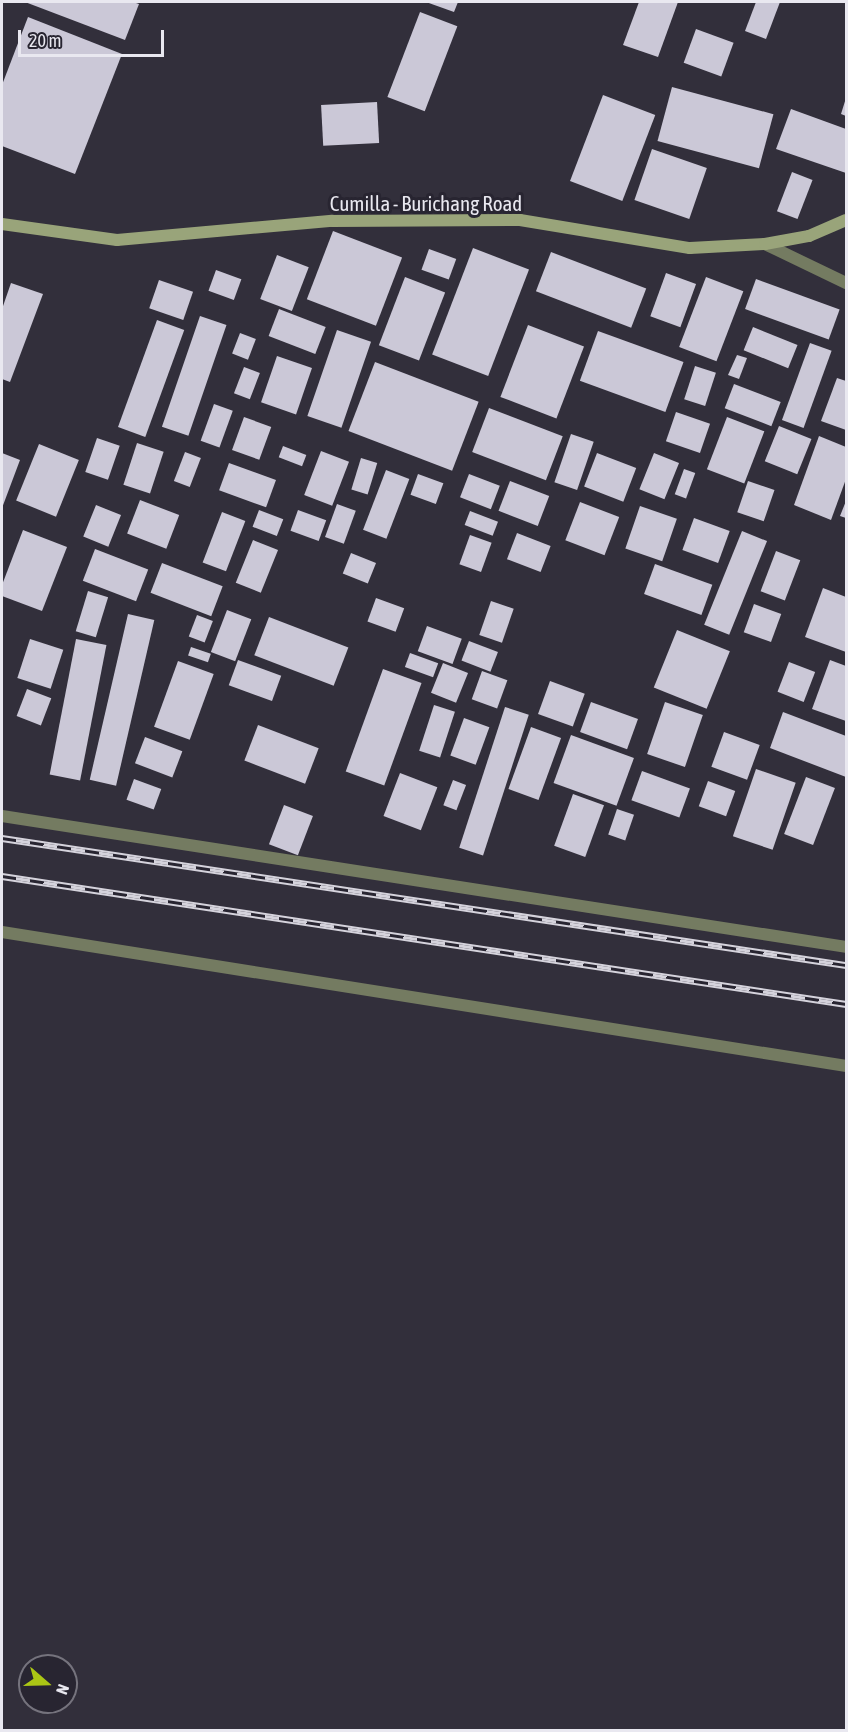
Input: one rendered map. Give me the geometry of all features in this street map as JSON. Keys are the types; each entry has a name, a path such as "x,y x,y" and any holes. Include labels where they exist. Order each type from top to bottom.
{"main road":[{"name":"Cumilla - Burichang Road","path":"2,224 117,240 332,221 520,220 690,248 765,244 809,236 846,220"}],"street":[{"path":"765,244 846,283"},
{"path":"2,816 846,947"},
{"path":"2,932 846,1066"}],"building":[{"path":"25,2 133,2 139,4 125,40"},
{"path":"426,2 458,2 454,12"},
{"path":"639,2 678,2 658,57 623,45"},
{"path":"756,2 780,2 766,39 745,31"},
{"path":"420,12 457,26 425,111 387,97"},
{"path":"28,17 122,54 75,174 2,146 2,85"},
{"path":"696,29 734,43 721,77 684,63"},
{"path":"672,87 773,114 759,168 658,141"},
{"path":"603,95 655,115 622,201 570,181"},
{"path":"846,98 846,116 841,114"},
{"path":"377,102 379,143 323,146 321,105"},
{"path":"791,109 846,129 846,173 776,149"},
{"path":"652,149 707,168 689,219 634,200"},
{"path":"792,172 813,180 797,219 777,211"},
{"path":"333,231 402,258 376,326 307,299"},
{"path":"473,248 529,270 488,376 432,354"},
{"path":"429,249 456,259 449,280 421,270"},
{"path":"551,252 646,289 631,328 536,291"},
{"path":"277,255 309,267 292,311 260,299"},
{"path":"216,270 241,279 234,300 208,291"},
{"path":"666,273 696,284 680,327 650,316"},
{"path":"405,277 445,292 419,361 379,345"},
{"path":"706,277 743,291 716,361 679,347"},
{"path":"756,279 840,309 829,340 745,309"},
{"path":"159,280 193,292 183,320 149,308"},
{"path":"11,283 43,294 10,382 2,379 2,309"},
{"path":"279,309 326,327 315,354 269,336"},
{"path":"200,316 226,325 188,436 162,427"},
{"path":"157,320 184,330 145,437 118,427"},
{"path":"528,325 584,347 556,418 500,397"},
{"path":"753,327 798,345 788,368 744,350"},
{"path":"337,330 371,342 341,428 307,416"},
{"path":"598,331 684,362 665,412 580,381"},
{"path":"240,333 256,339 248,360 232,354"},
{"path":"810,343 832,351 804,428 782,420"},
{"path":"737,355 747,358 739,379 728,375"},
{"path":"277,356 312,368 296,414 261,402"},
{"path":"375,362 479,402 452,471 348,431"},
{"path":"695,366 716,373 705,406 684,399"},
{"path":"244,367 260,373 250,399 234,393"},
{"path":"837,378 846,381 846,430 821,421"},
{"path":"734,384 781,402 771,426 725,408"},
{"path":"214,404 233,411 219,447 201,441"},
{"path":"489,408 563,436 546,480 472,452"},
{"path":"676,412 710,424 700,453 666,441"},
{"path":"244,417 271,427 259,460 232,450"},
{"path":"727,417 764,431 744,484 707,469"},
{"path":"779,426 811,439 797,474 765,461"},
{"path":"571,434 594,442 577,490 554,482"},
{"path":"819,436 846,447 846,479 831,520 794,505"},
{"path":"97,438 120,446 108,480 85,472"},
{"path":"137,443 164,452 150,493 123,485"},
{"path":"39,444 79,460 56,517 16,501"},
{"path":"283,446 306,455 302,466 279,457"},
{"path":"321,451 349,462 332,506 304,495"},
{"path":"185,452 201,458 190,487 174,481"},
{"path":"2,453 20,460 2,508"},
{"path":"597,453 636,468 623,502 584,487"},
{"path":"654,453 679,463 664,499 639,489"},
{"path":"361,458 377,463 368,495 351,490"},
{"path":"229,463 276,480 266,507 219,490"},
{"path":"684,469 695,473 686,498 675,494"},
{"path":"386,470 409,479 386,539 363,530"},
{"path":"418,474 443,483 436,504 410,495"},
{"path":"469,474 500,486 491,509 460,497"},
{"path":"510,481 549,496 538,526 499,511"},
{"path":"748,481 774,490 764,521 737,512"},
{"path":"140,500 179,515 166,549 127,534"},
{"path":"846,501 846,518 840,516"},
{"path":"580,502 619,517 605,555 565,540"},
{"path":"337,504 356,511 344,544 325,537"},
{"path":"96,505 121,515 108,547 83,537"},
{"path":"640,506 677,519 662,561 625,549"},
{"path":"259,510 283,519 277,536 253,527"},
{"path":"298,510 326,520 319,541 290,531"},
{"path":"470,511 498,522 493,536 465,525"},
{"path":"222,512 245,521 226,571 203,562"},
{"path":"694,518 730,531 718,563 682,550"},
{"path":"23,530 67,547 42,611 2,596 2,585"},
{"path":"742,531 767,541 729,635 704,625"},
{"path":"517,533 551,546 541,572 507,559"},
{"path":"470,535 492,543 481,572 459,564"},
{"path":"253,540 278,550 261,593 236,583"},
{"path":"95,549 148,569 136,601 83,581"},
{"path":"776,551 800,560 785,600 761,591"},
{"path":"351,553 376,563 368,584 343,573"},
{"path":"162,563 223,586 211,616 151,593"},
{"path":"655,564 712,585 701,615 644,594"},
{"path":"823,588 846,597 846,652 805,637"},
{"path":"88,591 108,597 96,637 76,631"},
{"path":"376,598 404,608 396,632 367,621"},
{"path":"491,601 514,609 502,643 479,635"},
{"path":"754,604 781,614 771,642 744,632"},
{"path":"227,610 251,619 235,661 211,652"},
{"path":"128,614 154,620 116,786 90,780"},
{"path":"197,615 213,621 205,643 189,636"},
{"path":"269,617 348,647 334,686 254,655"},
{"path":"427,626 462,639 453,664 418,651"},
{"path":"677,630 730,651 707,709 654,687"},
{"path":"30,639 63,650 51,689 17,678"},
{"path":"76,639 106,645 80,780 50,774"},
{"path":"469,641 498,652 490,672 461,661"},
{"path":"191,647 211,654 208,662 188,656"},
{"path":"410,653 438,663 433,677 405,667"},
{"path":"238,660 281,676 272,701 229,685"},
{"path":"830,660 846,666 846,721 812,709"},
{"path":"178,661 214,674 190,740 154,727"},
{"path":"789,662 815,672 804,702 778,692"},
{"path":"443,663 468,673 456,703 431,693"},
{"path":"383,669 422,683 384,785 346,771"},
{"path":"482,671 507,680 497,708 472,699"},
{"path":"550,681 585,694 573,727 538,714"},
{"path":"27,689 51,698 41,725 17,716"},
{"path":"591,702 638,719 627,749 580,732"},
{"path":"665,702 703,715 685,767 647,754"},
{"path":"434,705 455,712 440,757 419,751"},
{"path":"505,707 529,715 483,855 459,848"},
{"path":"783,712 846,736 846,777 770,748"},
{"path":"464,718 489,727 476,765 450,756"},
{"path":"258,725 319,748 305,784 244,760"},
{"path":"531,727 561,738 538,800 508,789"},
{"path":"724,732 760,745 747,780 711,767"},
{"path":"571,735 634,758 617,806 554,783"},
{"path":"145,737 182,751 172,777 135,763"},
{"path":"756,769 796,783 773,850 733,836"},
{"path":"642,771 690,788 679,818 631,800"},
{"path":"400,773 437,787 421,830 384,816"},
{"path":"806,777 835,788 813,845 784,834"},
{"path":"134,779 161,789 154,810 126,800"},
{"path":"453,780 466,785 456,810 443,805"},
{"path":"708,781 735,791 726,816 699,806"},
{"path":"573,794 604,805 585,857 554,846"},
{"path":"284,805 313,816 298,855 269,844"},
{"path":"617,809 634,815 625,840 608,835"}],"railway":[{"path":"2,838 846,965"},
{"path":"2,876 846,1004"}]}
